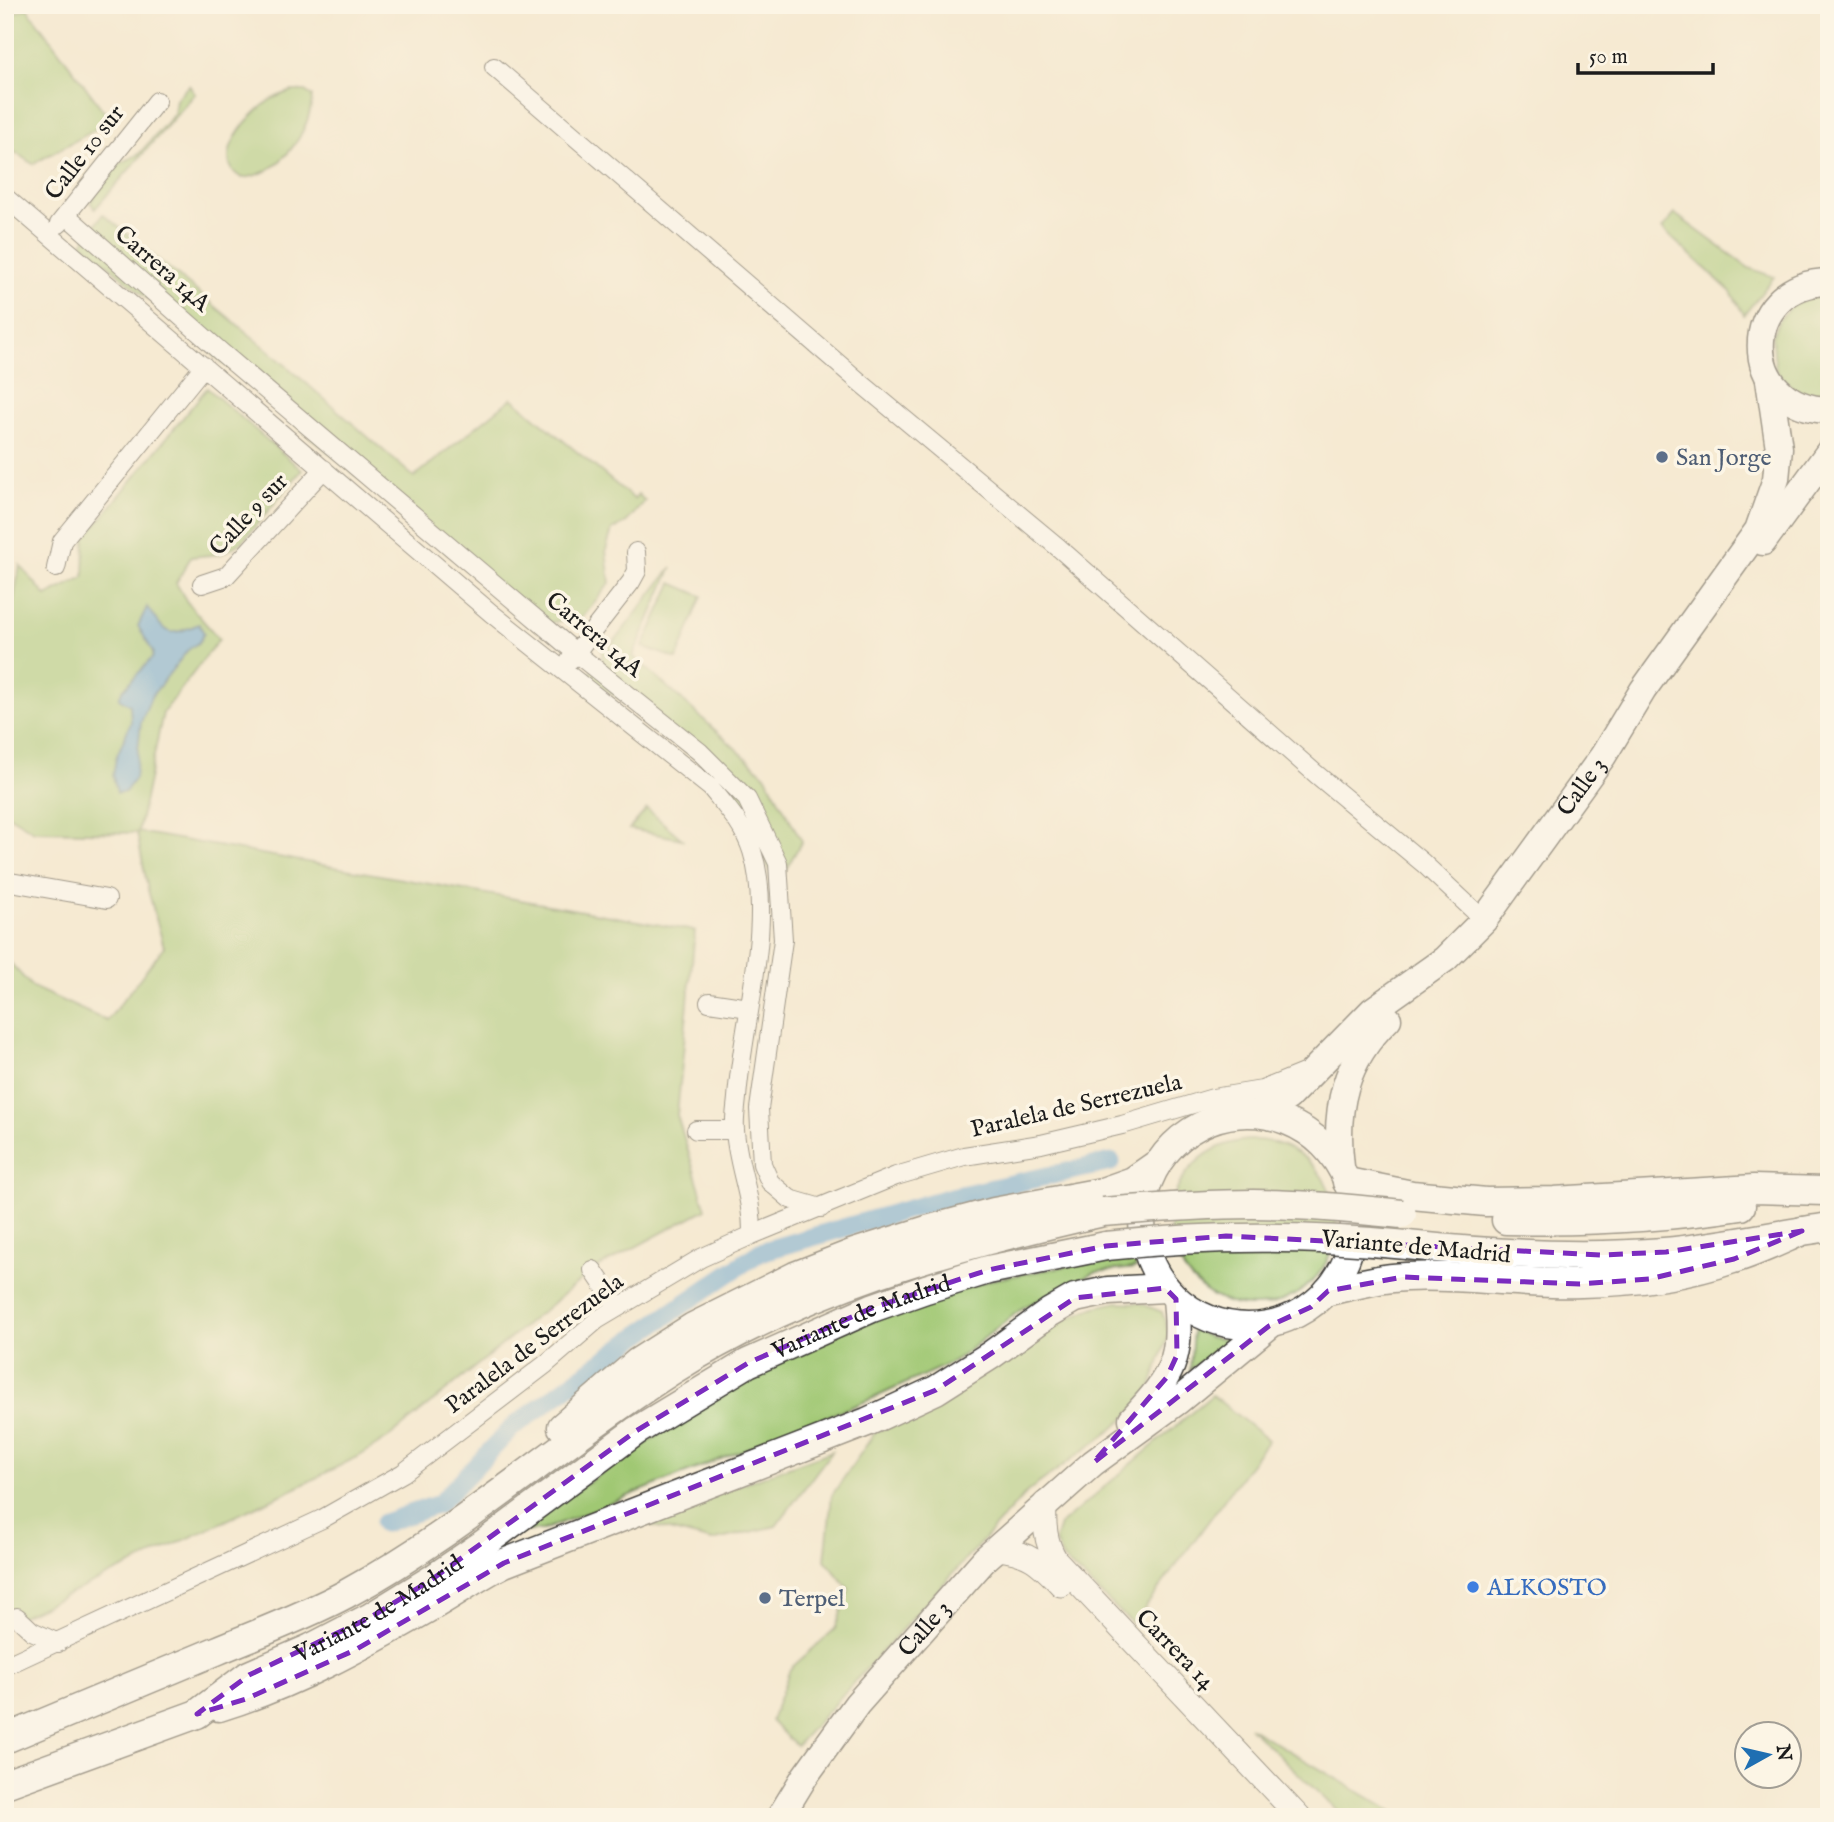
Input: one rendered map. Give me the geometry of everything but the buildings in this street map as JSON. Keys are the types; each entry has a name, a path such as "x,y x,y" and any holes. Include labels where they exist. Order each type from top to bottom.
{"main road":[{"name":"Calle 3","path":"1256,1113 1288,1097 1373,1010 1445,959 1484,920 1603,756 1643,690 1758,530 1776,479 1779,448 1769,380 1760,348 1763,326 1769,313 1788,292 1816,282 1829,282"},
{"path":"1769,380 1778,391 1801,406 1829,410"},
{"name":"Calle 3","path":"1344,1175 1337,1139 1339,1115 1343,1094 1359,1052 1393,1014 1473,955 1505,920 1625,752 1655,698 1737,575 1829,452"},
{"path":"1256,1113 1282,1118 1305,1130 1325,1146 1344,1175 1354,1213 1352,1245 1339,1276 1328,1291 1311,1307 1291,1318 1269,1325 1244,1328 1219,1324 1196,1314 1171,1294 1149,1260 1141,1228 1144,1196 1156,1166 1167,1150 1195,1127 1212,1119 1233,1114 1256,1113"},
{"path":"515,1483 562,1428 638,1362 735,1304 795,1276 854,1254 995,1212 1102,1192 1133,1181 1156,1166"},
{"path":"1344,1175 1412,1195 1486,1202 1554,1201 1754,1189 1827,1191"},
{"name":"Variante de Madrid","path":"5,1739 344,1595 420,1550 621,1405 738,1332 855,1280 915,1259 982,1239 1103,1212 1178,1206 1328,1206 1503,1220 1569,1222 1690,1214 1827,1191"},
{"path":"1328,1291 1369,1281 1404,1277 1441,1276 1580,1284 1649,1279 1734,1259 1813,1229"},
{"name":"Variante de Madrid","path":"5,1784 197,1714 249,1675 359,1623 431,1580 636,1431 748,1363 872,1308 926,1289 988,1270 1106,1246 1166,1239 1262,1236 1347,1239 1475,1252 1602,1255 1666,1252 1813,1229"},
{"path":"197,1714 246,1699 355,1650 437,1603 475,1577 504,1563 867,1422 936,1390 1075,1298 1108,1291 1171,1294"},
{"name":"Calle 3","path":"1093,1463 1151,1399 1167,1377 1177,1354 1179,1333 1171,1294"},
{"name":"Calle 3","path":"780,1817 805,1776 857,1704 975,1570 1045,1503 1093,1463 1178,1401 1269,1325"}],"street":[{"path":"494,67 862,384 1059,548 1316,774 1423,863 1484,920"},
{"name":"Calle 10 sur","path":"51,234 157,101"},
{"name":"Carrera 14A","path":"5,197 491,612 711,788 738,822 752,850 759,882 760,917 738,1075 735,1130 753,1213 752,1235"},
{"name":"Carrera 14A","path":"66,215 221,352 576,653 700,752 747,799 778,863 783,940 759,1109 762,1164 770,1182 790,1199 821,1208"},
{"path":"56,568 62,541 204,366"},
{"name":"Calle 9 sur","path":"202,584 226,576 324,469"},
{"path":"564,668 631,582 637,571 636,552"},
{"path":"5,881 107,899"},
{"path":"709,1002 749,1008"},
{"name":"Paralela de Serrezuela","path":"5,1666 321,1519 402,1473 546,1364 597,1320 701,1258 896,1176 964,1156 1041,1144 1122,1125 1213,1098 1262,1090 1319,1067"},
{"path":"696,1130 735,1130"},
{"path":"593,1269 618,1307"},
{"name":"Carrera 14","path":"1045,1503 1046,1535 1056,1560 1299,1817"},
{"name":"Carrera 14","path":"996,1549 1023,1554 1036,1560 1279,1817"},
{"path":"17,1617 32,1631 58,1643"}],"highlighted area":[{"path":"1802,1231 1734,1259 1649,1279 1580,1284 1403,1277 1328,1291 1311,1307 1269,1326 1093,1463 1167,1377 1177,1355 1176,1299 1165,1288 1075,1298 936,1390 504,1563 355,1650 246,1699 197,1714 249,1675 371,1617 431,1580 636,1431 748,1363 872,1308 988,1270 1106,1246 1226,1236 1602,1255 1666,1252"}],"green space":[{"path":"27,8 111,121 33,164 5,146 5,17"},
{"path":"189,85 195,94 95,209 90,202 119,164 139,154 174,114 176,99"},
{"path":"292,91 305,91 312,96 306,124 299,137 281,160 269,169 242,178 232,170 229,159 236,136 263,105"},
{"path":"103,214 267,349 414,477 512,398 634,499 638,494 645,501 625,524 612,530 606,550 610,583 582,618 553,622 544,635 82,243"},
{"path":"1675,214 1749,268 1774,277 1744,315 1731,292 1662,229"},
{"path":"1829,296 1829,400 1800,395 1776,371 1772,336 1779,320 1790,307 1805,299"},
{"path":"207,388 302,470 242,542 221,554 191,557 176,583 187,602 219,639 163,713 138,832 695,931 677,1115 706,1209 593,1270 391,1436 363,1454 5,1624 5,957 32,987 107,1021 164,947 148,890 137,833 34,831 5,813 5,647 20,565 46,596 84,577 85,538"},
{"path":"672,567 633,656 765,775 802,841 776,887 748,814 714,773 587,675 602,662 602,642 609,648"},
{"path":"672,583 702,596 677,659 643,647"},
{"path":"647,809 682,839 629,829"},
{"path":"1253,1140 1285,1147 1299,1154 1311,1165 1322,1177 1329,1191 1336,1223 1329,1255 1322,1269 1311,1281 1299,1292 1285,1299 1253,1306 1221,1299 1207,1292 1195,1281 1184,1269 1177,1255 1170,1223 1177,1191 1184,1177 1195,1165 1207,1154 1221,1147"},
{"path":"1134,1254 1136,1268 1095,1272 1024,1307 955,1361 876,1397 543,1530 514,1532 736,1383 834,1334 990,1280"},
{"path":"1118,1302 1140,1303 1162,1312 1169,1334 1147,1398 1113,1429 1027,1492 796,1746 771,1721 790,1669 835,1629 849,1589 825,1560 832,1495 876,1431 911,1420 1052,1325 1095,1307"},
{"path":"1193,1329 1209,1337 1229,1340 1190,1370"},
{"path":"1212,1395 1268,1440 1133,1624 1062,1558 1055,1541 1060,1525"},
{"path":"832,1451 776,1526 712,1541 638,1522"},
{"path":"1249,1727 1401,1817 1344,1817"}],"water":[{"path":"147,607 168,631 179,631 199,624 204,633 151,697 141,722 135,778 125,792 117,793 113,776 116,758 131,722 130,705 119,698 122,691 152,658 153,652 138,626"}],"waterway":[{"path":"384,1523 439,1504 513,1427 637,1336 760,1252 951,1197 1111,1162"}],"place":[{"name":"San Jorge","path":"1662,457"},
{"name":"ALKOSTO","path":"1473,1587"},
{"name":"Terpel","path":"765,1598"}]}
